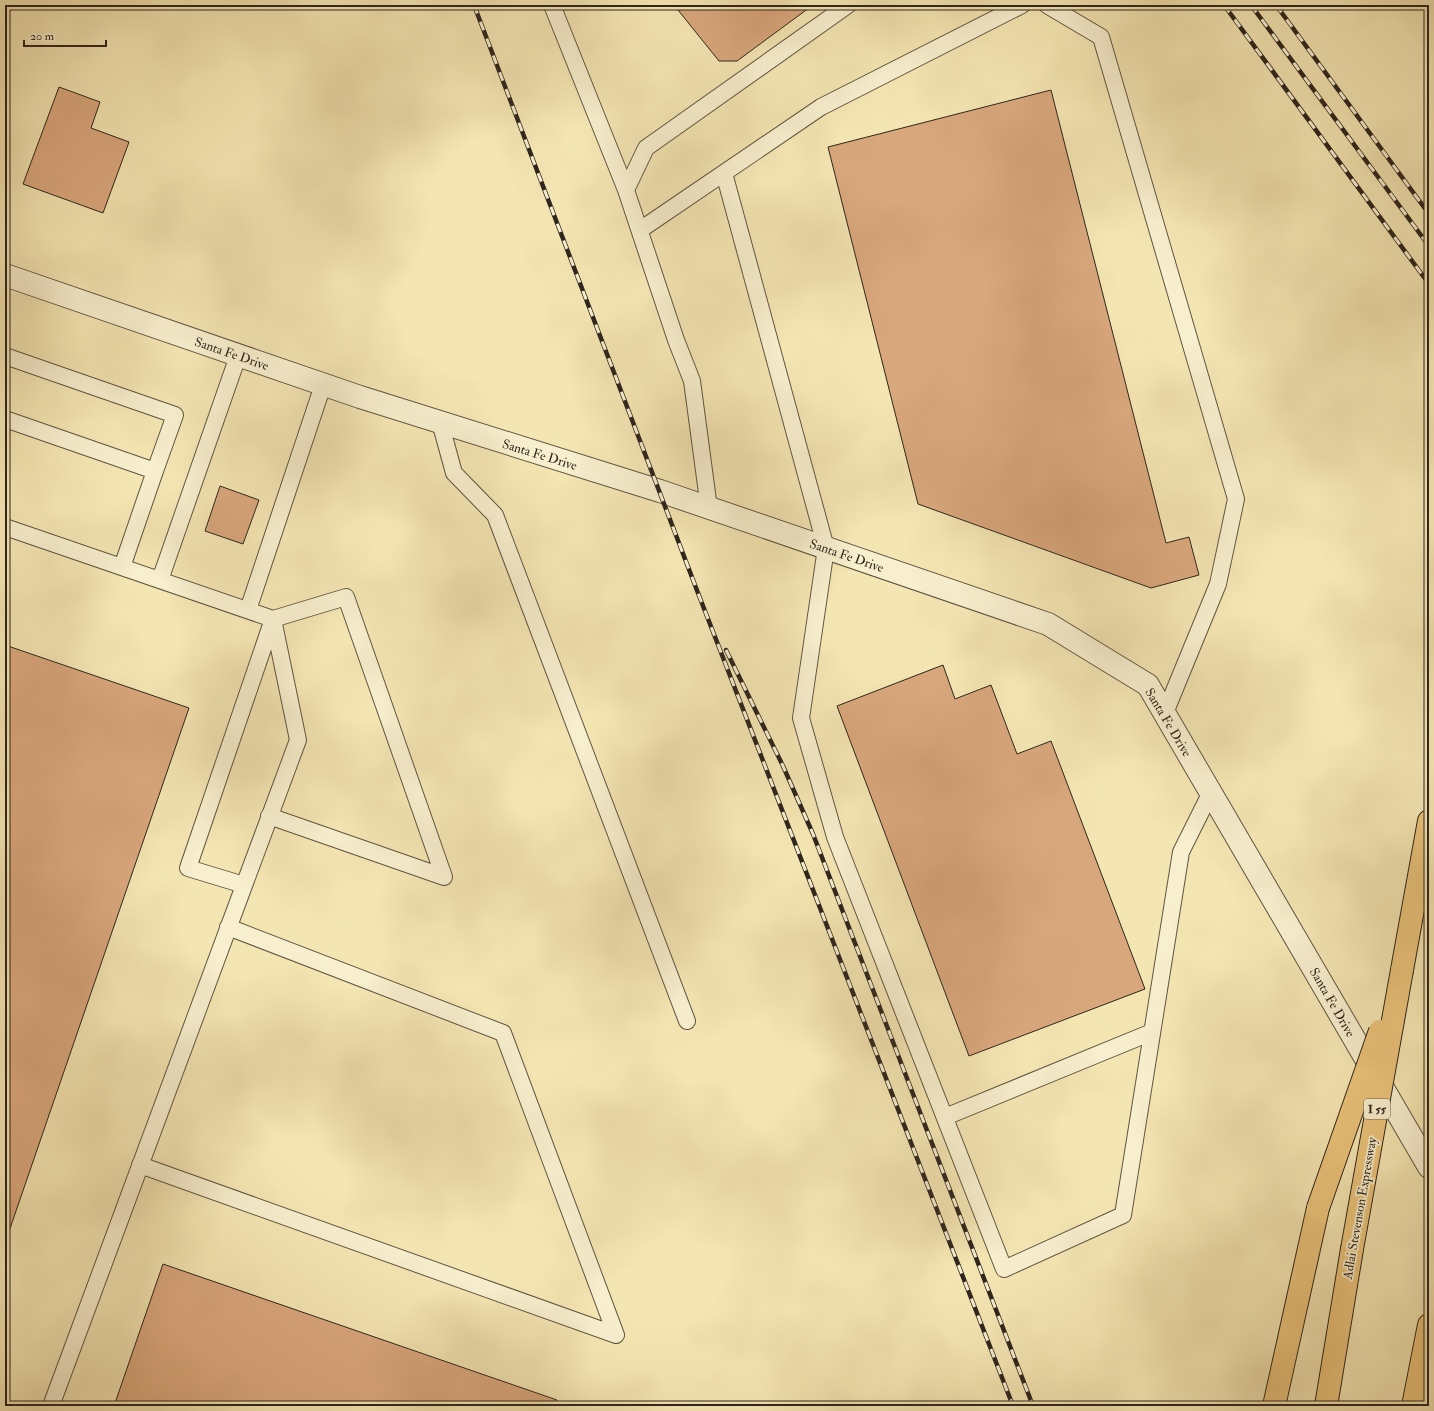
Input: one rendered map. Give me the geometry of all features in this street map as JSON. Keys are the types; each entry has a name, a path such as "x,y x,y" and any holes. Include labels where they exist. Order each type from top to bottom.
{"highway":[{"name":"Adlai Stevenson Expressway","path":"1326,1406 1352,1249 1429,821"},
{"path":"1274,1406 1318,1208 1402,970"},
{"path":"1413,1406 1429,1325"}],"street":[{"name":"Santa Fe Drive","path":"5,275 323,385 660,491 1048,624 1148,685 1429,1167"}],"lane":[{"path":"552,5 626,190 676,340 692,381 709,508"},
{"path":"626,190 646,148 848,5"},
{"path":"640,230 821,107 1022,5"},
{"path":"1047,5 1101,37 1236,499 1218,584 1165,713"},
{"path":"724,173 826,548 801,718 835,837 1004,1269 1123,1215 1181,852 1211,792"},
{"path":"5,356 175,415 122,567"},
{"path":"160,580 238,356"},
{"path":"248,610 323,385"},
{"path":"5,419 155,471"},
{"path":"440,422 454,473 495,515 686,1021"},
{"path":"5,527 273,619 346,597 444,877 270,816"},
{"path":"51,1406 298,740 273,619"},
{"path":"244,885 188,868 273,619"},
{"path":"140,1165 616,1335 503,1033 228,927"},
{"path":"944,1117 1152,1032"}],"building":[{"path":"680,5 813,5 737,61 719,61 678,10"},
{"path":"59,87 100,102 91,128 129,142 103,213 23,184"},
{"path":"1051,90 1166,543 1189,537 1199,575 1151,588 918,504 828,147"},
{"path":"220,486 259,500 243,544 205,531"},
{"path":"5,645 189,708 5,1243"},
{"path":"943,665 955,699 991,685 1017,754 1051,741 1145,989 969,1056 837,706"},
{"path":"163,1264 557,1400 554,1406 114,1406"}],"railway":[{"path":"474,5 698,593 1013,1406"},
{"path":"1224,5 1429,284"},
{"path":"1251,5 1429,246"},
{"path":"1276,5 1429,214"},
{"path":"726,650 783,766 813,834 1033,1406"}]}
